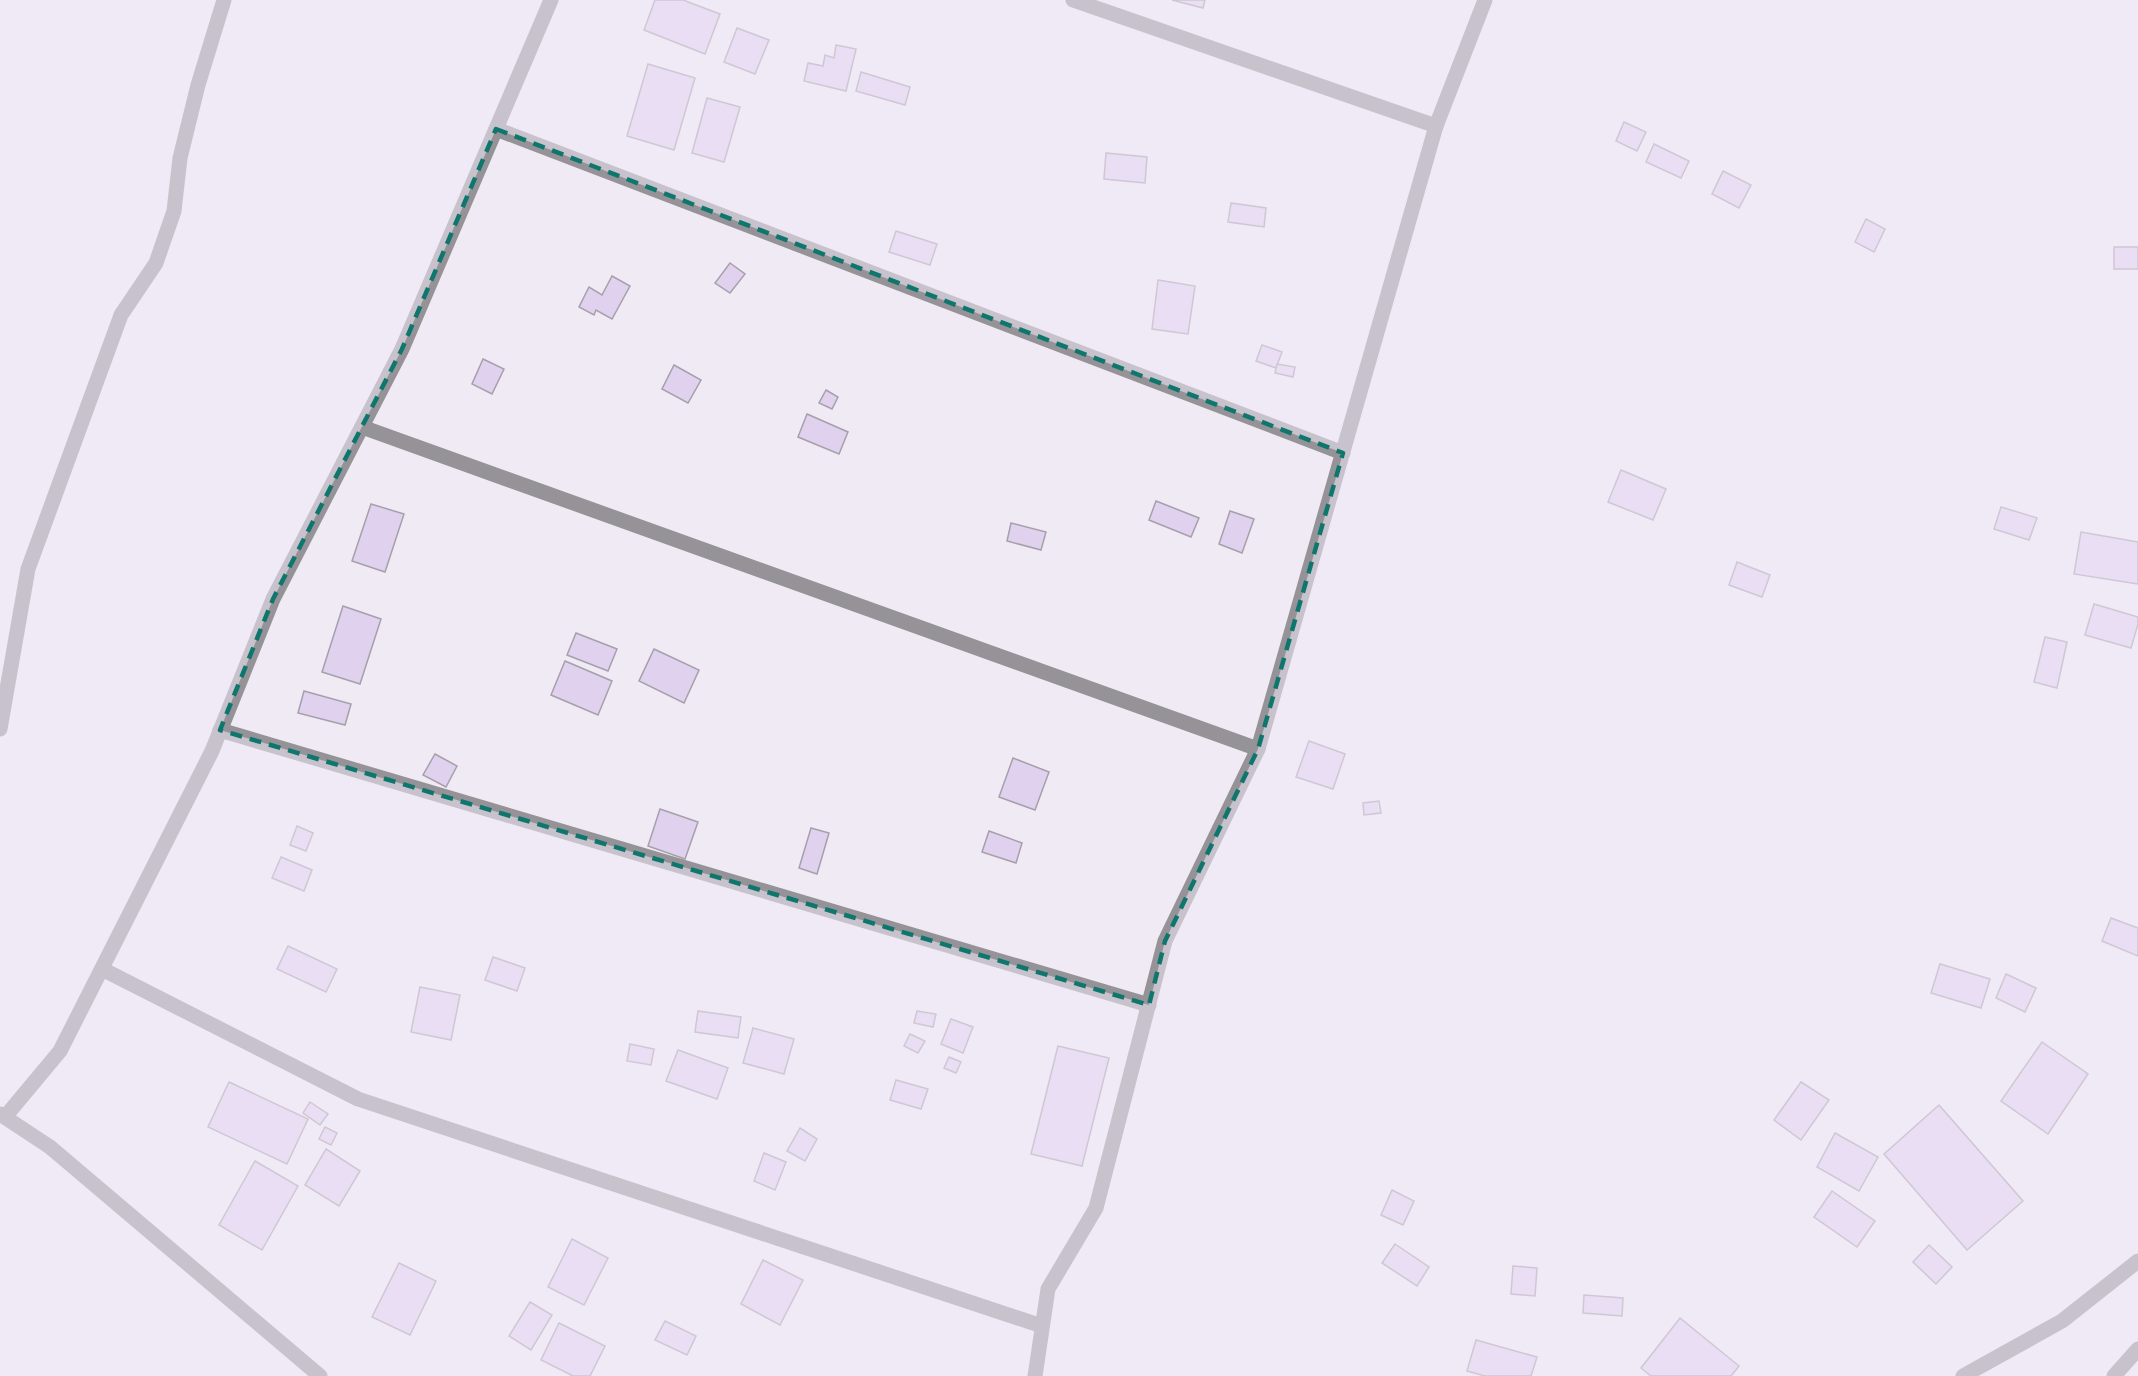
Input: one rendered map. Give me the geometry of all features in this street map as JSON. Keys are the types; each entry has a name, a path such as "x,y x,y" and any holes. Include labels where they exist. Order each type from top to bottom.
{"street":[{"path":"0,729 28,569 121,315 156,263 174,211 180,158 198,85 224,0"},
{"path":"320,1376 50,1147 3,1115 60,1051 207,761 273,599 402,350 551,0"},
{"path":"1073,0 1436,126"},
{"path":"1035,1376 1048,1289 1096,1208 1165,941 1258,749 1436,126 1485,0"},
{"path":"496,129 1343,453"},
{"path":"362,427 1258,749"},
{"path":"220,730 1149,1005"},
{"path":"102,969 358,1099 1042,1326"},
{"path":"1964,1376 2062,1321 2138,1261"},
{"path":"2114,1376 2138,1349"}],"highlighted area":[{"path":"496,129 1343,453 1258,749 1165,941 1149,1005 220,730 273,599 402,349"}],"building":[{"path":"655,0 683,0 720,14 705,54 644,30"},
{"path":"1172,0 1205,0 1203,8"},
{"path":"737,28 769,40 755,74 724,62"},
{"path":"836,45 856,49 846,91 804,81 808,63 823,66 825,55 834,58"},
{"path":"648,64 695,78 674,150 627,136"},
{"path":"861,72 910,87 905,105 856,91"},
{"path":"707,98 740,107 724,162 692,153"},
{"path":"1624,122 1646,132 1637,151 1616,141"},
{"path":"1654,144 1689,161 1681,178 1646,162"},
{"path":"1106,153 1147,157 1145,183 1104,179"},
{"path":"1723,171 1751,185 1739,208 1712,194"},
{"path":"1231,203 1266,208 1264,227 1228,222"},
{"path":"1866,219 1885,229 1874,252 1855,242"},
{"path":"896,231 937,244 930,265 889,252"},
{"path":"2114,247 2138,247 2138,269 2114,269"},
{"path":"730,263 745,274 730,293 715,283"},
{"path":"612,276 630,286 612,319 596,310 594,315 579,307 589,287 602,295"},
{"path":"1158,280 1195,286 1188,334 1152,329"},
{"path":"1262,345 1282,352 1276,368 1256,361"},
{"path":"483,359 504,369 492,394 472,384"},
{"path":"1277,364 1295,367 1293,377 1275,373"},
{"path":"674,365 701,380 688,403 662,389"},
{"path":"826,390 838,397 832,409 819,403"},
{"path":"807,414 848,432 839,454 798,437"},
{"path":"1621,470 1666,489 1653,520 1608,502"},
{"path":"1156,501 1199,518 1191,537 1149,520"},
{"path":"371,504 404,514 385,572 352,561"},
{"path":"2001,507 2037,518 2029,540 1994,529"},
{"path":"1230,511 1254,519 1242,553 1219,544"},
{"path":"1011,523 1046,532 1041,550 1007,541"},
{"path":"2081,532 2138,542 2138,584 2074,574"},
{"path":"1737,562 1770,575 1762,597 1729,585"},
{"path":"2094,604 2138,617 2131,648 2085,635"},
{"path":"343,606 381,619 360,684 322,672"},
{"path":"576,633 617,649 608,671 567,655"},
{"path":"2045,637 2067,642 2057,688 2034,682"},
{"path":"654,649 699,670 684,703 639,681"},
{"path":"565,661 612,681 598,715 551,695"},
{"path":"304,691 351,704 345,725 298,713"},
{"path":"1309,741 1345,754 1333,789 1296,777"},
{"path":"435,754 457,766 446,787 423,775"},
{"path":"1013,758 1049,772 1035,810 999,797"},
{"path":"1379,801 1381,813 1364,815 1363,803"},
{"path":"660,809 698,822 685,859 648,846"},
{"path":"297,826 313,833 306,851 290,845"},
{"path":"811,828 829,833 817,874 799,868"},
{"path":"989,831 1022,843 1016,863 982,852"},
{"path":"281,857 312,870 304,891 272,878"},
{"path":"2111,918 2138,928 2138,956 2102,941"},
{"path":"288,946 337,969 326,992 277,969"},
{"path":"493,957 525,968 517,991 485,980"},
{"path":"1940,964 1990,979 1981,1008 1931,993"},
{"path":"2006,974 2036,988 2025,1012 1996,998"},
{"path":"420,987 460,995 451,1040 411,1032"},
{"path":"698,1011 741,1017 738,1038 695,1032"},
{"path":"917,1011 936,1014 933,1027 914,1023"},
{"path":"951,1019 973,1027 963,1053 941,1044"},
{"path":"753,1028 794,1039 784,1074 743,1063"},
{"path":"910,1034 925,1041 918,1053 904,1046"},
{"path":"2042,1042 2088,1074 2048,1134 2001,1101"},
{"path":"630,1044 654,1049 651,1065 627,1061"},
{"path":"1058,1046 1109,1058 1082,1166 1031,1154"},
{"path":"678,1050 728,1068 717,1099 666,1081"},
{"path":"949,1057 961,1062 956,1073 944,1068"},
{"path":"896,1080 928,1089 921,1109 890,1100"},
{"path":"229,1082 308,1119 287,1164 208,1127"},
{"path":"1801,1082 1829,1100 1801,1140 1774,1120"},
{"path":"310,1102 328,1114 320,1125 303,1113"},
{"path":"1939,1105 2023,1201 1967,1250 1884,1154"},
{"path":"325,1127 337,1133 331,1145 319,1139"},
{"path":"800,1128 817,1139 805,1161 787,1151"},
{"path":"1835,1133 1878,1157 1859,1191 1817,1167"},
{"path":"326,1149 360,1171 339,1206 305,1185"},
{"path":"764,1153 786,1162 775,1190 754,1181"},
{"path":"255,1161 298,1186 262,1250 219,1225"},
{"path":"1392,1190 1414,1201 1403,1225 1381,1215"},
{"path":"1832,1191 1875,1221 1857,1247 1814,1217"},
{"path":"572,1239 608,1258 584,1305 548,1287"},
{"path":"1395,1244 1429,1267 1417,1286 1382,1263"},
{"path":"1929,1245 1952,1267 1936,1284 1913,1262"},
{"path":"763,1260 803,1280 780,1325 741,1304"},
{"path":"399,1263 436,1281 410,1335 372,1317"},
{"path":"1513,1266 1537,1268 1535,1296 1511,1294"},
{"path":"1584,1295 1623,1298 1622,1316 1583,1313"},
{"path":"530,1302 552,1315 531,1350 509,1336"},
{"path":"1680,1318 1739,1366 1731,1376 1651,1376 1641,1368"},
{"path":"665,1321 696,1336 687,1355 655,1340"},
{"path":"559,1323 605,1346 590,1376 573,1376 541,1360"},
{"path":"1476,1340 1537,1357 1531,1376 1485,1376 1467,1371"}]}
